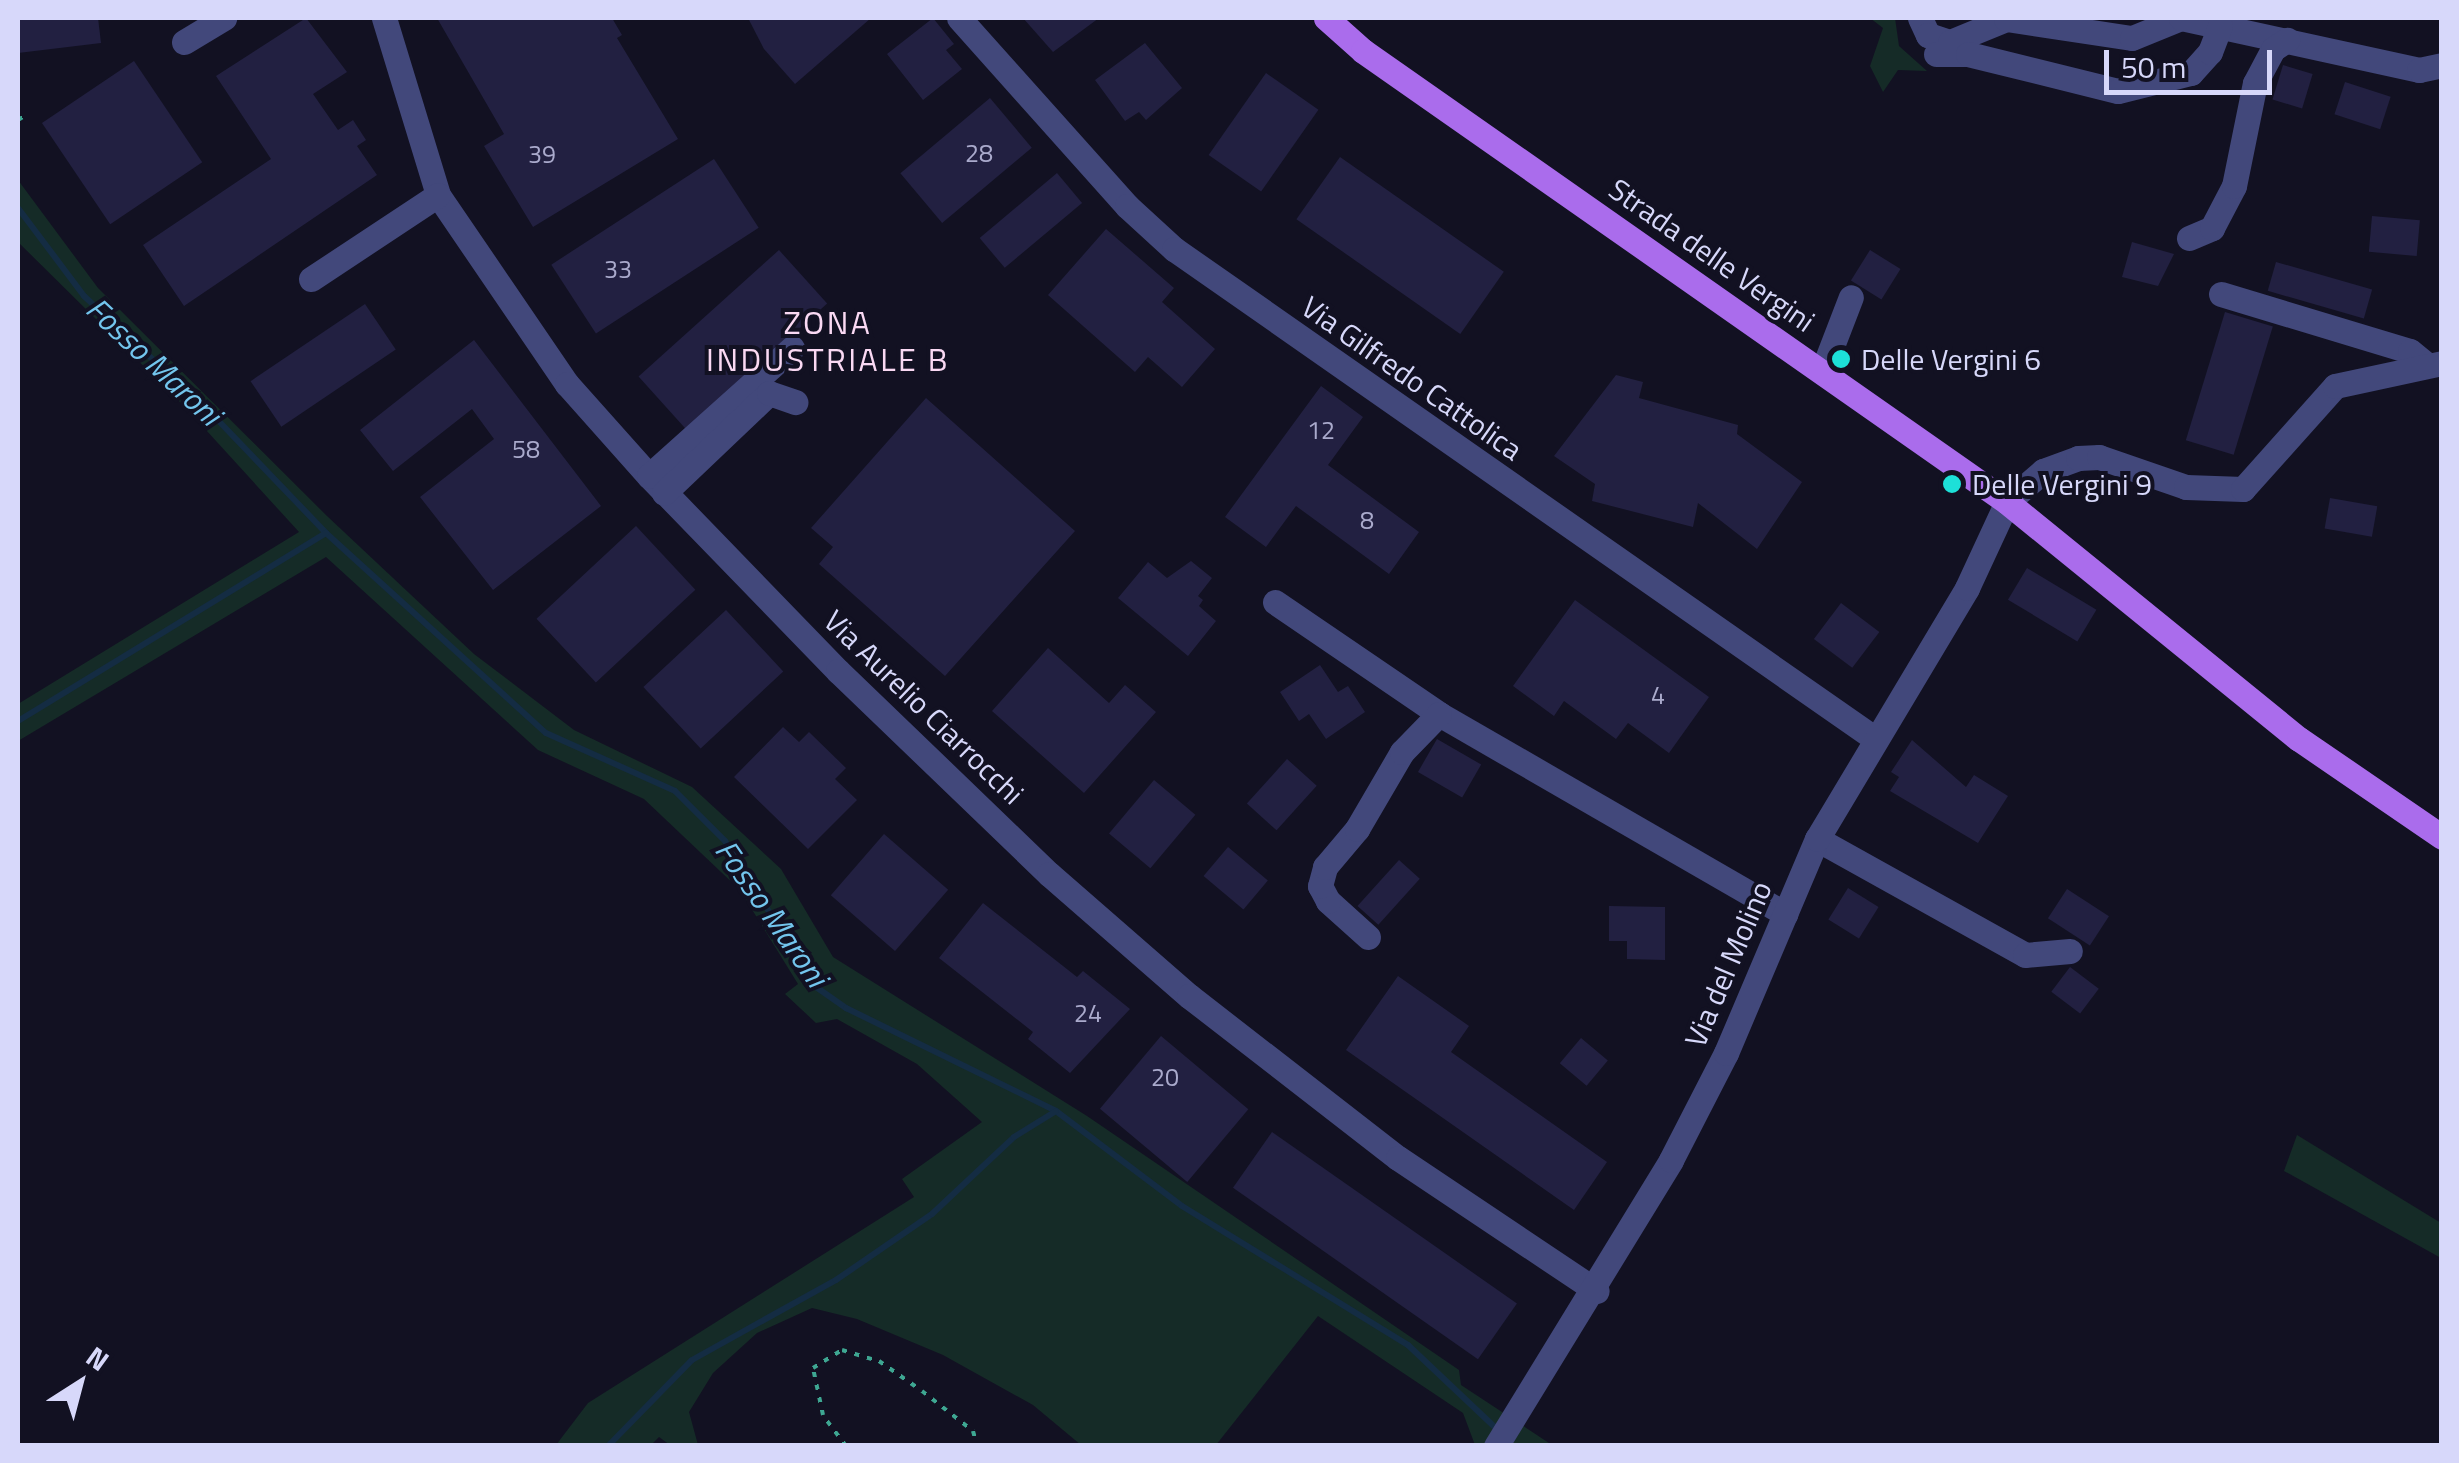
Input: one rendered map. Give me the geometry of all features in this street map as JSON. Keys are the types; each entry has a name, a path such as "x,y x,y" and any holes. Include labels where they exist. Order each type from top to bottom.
{"main road":[{"name":"Strada delle Vergini","path":"1326,18 1363,51 2006,502 2299,739 2442,837"}],"street":[{"path":"184,42 224,18"},
{"name":"Via Gilfredo Cattolica","path":"959,18 1127,206 1174,249 1874,738"},
{"path":"1907,18 1915,39 1930,52 1968,54 2118,92 2191,73 2210,52 2220,26"},
{"path":"1920,18 1928,35 1950,42 2006,20 2132,38 2181,18 2419,70 2442,65"},
{"name":"Via Aurelio Ciarrocchi","path":"387,19 438,195 567,384 656,485 838,671 1050,874 1189,996 1398,1158 1596,1291"},
{"path":"2189,238 2212,228 2234,186 2255,83 2273,48 2287,40"},
{"path":"311,279 438,195"},
{"path":"2221,294 2410,351 2434,364"},
{"path":"1822,372 1851,297"},
{"path":"656,485 792,348"},
{"path":"2006,502 2043,471 2078,458 2099,457 2186,487 2243,489 2336,386 2434,364"},
{"path":"656,485 769,392 795,402"},
{"name":"Via del Molino","path":"1496,1446 1596,1291 1709,1087 1816,839 1967,588 2006,502"},
{"path":"1275,602 1439,714 1785,914"},
{"path":"1368,937 1320,886 1325,867 1357,829 1402,752 1439,714"},
{"path":"1816,839 2025,955 2070,951"}],"path":[{"path":"846,1446 824,1415 813,1368 842,1350 878,1361 922,1391 973,1431 977,1446"}],"green space":[{"path":"1870,18 1895,18 1899,46 1927,71 1898,70 1883,92 1870,66 1883,28"},
{"path":"18,180 98,288 327,516 474,654 574,730 692,787 781,869 833,957 1087,1116 1459,1370 1461,1385 1552,1445 1475,1445 1463,1413 1318,1316 1216,1445 1081,1445 1033,1405 943,1355 857,1319 812,1308 757,1333 713,1373 689,1412 698,1445 670,1445 659,1437 651,1445 556,1445 588,1403 914,1197 902,1179 982,1122 917,1064 837,1019 816,1023 785,994 798,984 740,890 644,799 538,750 326,557 18,741 18,704 299,532 185,407 18,242"},
{"path":"2297,1135 2441,1223 2441,1258 2284,1171"}],"building":[{"path":"18,18 98,18 101,43 18,53"},
{"path":"306,18 347,72 313,94 338,130 353,120 366,140 357,146 377,175 184,306 143,245 271,159 216,76"},
{"path":"437,18 612,18 622,35 617,38 678,139 533,227 484,146 504,134"},
{"path":"748,18 871,18 795,84 764,49"},
{"path":"933,18 954,44 946,50 962,69 923,100 887,54"},
{"path":"1023,18 1099,18 1053,52"},
{"path":"1145,43 1182,88 1146,120 1139,112 1125,121 1095,80"},
{"path":"134,61 202,162 110,224 42,123"},
{"path":"2283,65 2313,74 2302,108 2272,99"},
{"path":"1266,73 1318,110 1261,192 1209,155"},
{"path":"2345,82 2391,97 2380,129 2334,114"},
{"path":"990,98 1032,148 942,223 900,173"},
{"path":"1340,157 1504,272 1460,334 1296,219"},
{"path":"714,159 759,228 596,333 551,265"},
{"path":"1057,173 1082,203 1005,268 980,238"},
{"path":"2372,216 2420,220 2417,256 2369,252"},
{"path":"1106,229 1174,288 1162,302 1215,349 1182,387 1148,357 1135,372 1048,295"},
{"path":"2132,242 2174,254 2158,286 2122,277"},
{"path":"779,250 827,304 687,430 639,376"},
{"path":"1870,250 1901,269 1881,300 1851,281"},
{"path":"2276,262 2372,290 2364,318 2268,291"},
{"path":"365,304 396,350 281,427 251,381"},
{"path":"2225,312 2273,327 2234,455 2186,440"},
{"path":"474,340 601,506 493,590 420,497 494,439 472,409 393,471 360,430"},
{"path":"1616,375 1643,382 1639,398 1738,425 1737,434 1802,482 1757,549 1698,503 1693,527 1592,501 1595,484 1554,456"},
{"path":"1321,386 1363,417 1328,465 1419,532 1389,574 1296,506 1266,547 1225,517"},
{"path":"926,398 1075,531 945,676 819,564 833,547 811,528"},
{"path":"2330,498 2377,506 2372,537 2325,529"},
{"path":"636,526 695,590 596,682 537,619"},
{"path":"1191,561 1212,578 1198,596 1203,600 1199,606 1216,621 1188,656 1118,598 1148,562 1167,578"},
{"path":"2027,568 2096,610 2077,641 2008,600"},
{"path":"1575,600 1709,697 1669,753 1628,723 1616,739 1564,701 1554,716 1513,686"},
{"path":"1841,603 1879,632 1852,668 1814,639"},
{"path":"726,610 783,671 701,748 643,687"},
{"path":"1048,648 1109,703 1125,685 1156,712 1084,793 992,711"},
{"path":"1320,665 1338,692 1348,686 1365,712 1326,739 1309,714 1299,721 1280,692"},
{"path":"783,727 799,742 809,732 846,768 835,779 857,800 808,849 734,777"},
{"path":"1437,739 1481,765 1462,797 1418,772"},
{"path":"1912,740 1966,787 1974,775 2008,796 1978,843 1890,791 1899,777 1891,772"},
{"path":"1287,759 1317,786 1277,830 1247,804"},
{"path":"1154,780 1195,815 1150,868 1109,834"},
{"path":"884,834 948,890 895,951 831,895"},
{"path":"1228,847 1268,880 1243,910 1204,876"},
{"path":"1399,860 1420,879 1378,925 1358,906"},
{"path":"1848,888 1879,907 1859,938 1828,919"},
{"path":"2067,889 2109,916 2090,946 2048,918"},
{"path":"983,903 1077,977 1083,971 1130,1009 1070,1073 1028,1039 1033,1032 939,958"},
{"path":"1609,906 1665,907 1665,960 1627,959 1627,941 1609,941"},
{"path":"2070,967 2099,989 2080,1013 2051,992"},
{"path":"1398,976 1469,1026 1451,1052 1607,1162 1574,1210 1346,1050"},
{"path":"1161,1036 1248,1109 1187,1182 1100,1109"},
{"path":"1581,1038 1608,1060 1587,1086 1560,1063"},
{"path":"1272,1132 1517,1303 1478,1359 1233,1188"}],"waterway":[{"name":"Fosso Maroni","path":"18,208 84,296 212,414 326,533 546,733 675,791 725,841 816,987 846,1008 1056,1111 1182,1206 1408,1345 1498,1430"},
{"path":"18,721 326,533"},
{"path":"608,1446 692,1360 836,1280 932,1214 1014,1137 1056,1111"}],"place":[{"name":"Delle Vergini 6","path":"1841,359"},
{"name":"Delle Vergini 9","path":"1952,484"}],"district":[{"name":"ZONA INDUSTRIALE B","path":"828,342"}]}
